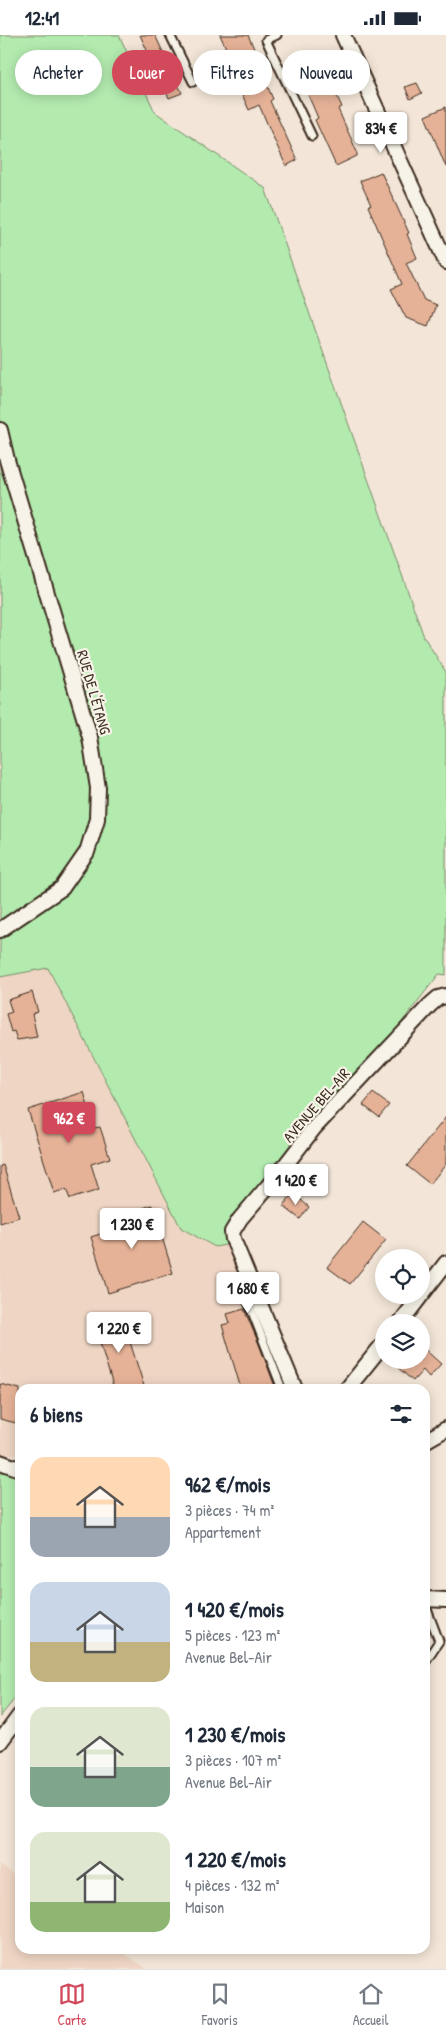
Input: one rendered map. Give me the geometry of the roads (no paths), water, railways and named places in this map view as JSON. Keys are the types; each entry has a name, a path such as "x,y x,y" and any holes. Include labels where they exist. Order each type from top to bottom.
{"street":[{"path":"343,35 446,262"},
{"name":"RUE DE L'ÉTANG","path":"0,430 7,460 90,737 98,788 97,819 87,853 62,887 0,930"},
{"name":"AVENUE BEL-AIR","path":"293,1384 233,1239 232,1232 240,1219 314,1128 430,1005 438,998 446,996"},
{"path":"407,1314 446,1263"},
{"path":"352,1384 375,1354"},
{"path":"430,1438 446,1429"},
{"path":"0,1462 15,1467"},
{"path":"430,1599 446,1600"},
{"path":"0,1742 15,1722"}],"lane":[{"path":"170,35 193,82"},
{"path":"277,35 266,40 312,136"},
{"path":"247,1299 280,1384"},
{"path":"430,1616 440,1641 430,1655"}]}
